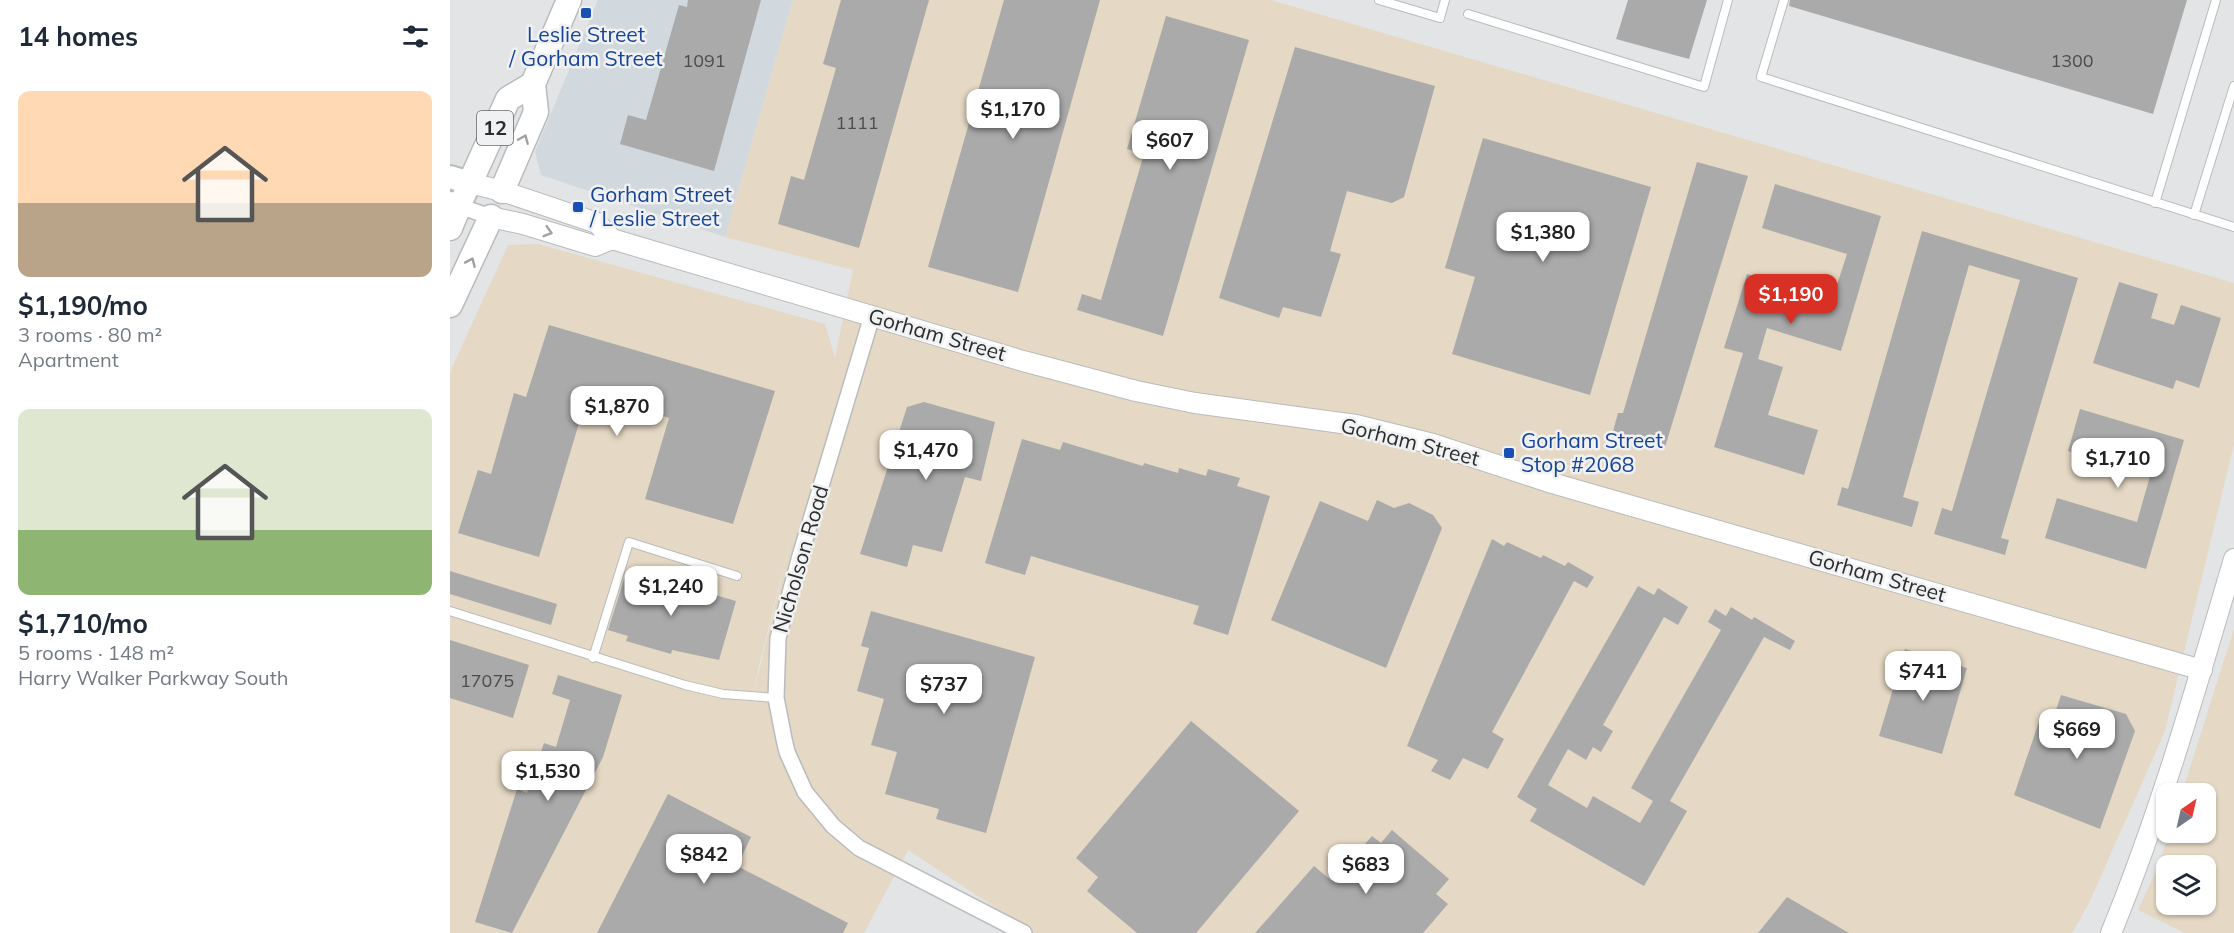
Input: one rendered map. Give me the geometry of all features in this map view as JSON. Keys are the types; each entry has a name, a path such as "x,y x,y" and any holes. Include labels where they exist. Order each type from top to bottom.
{"main road":[{"name":"12","path":"450,305 536,112 533,84 569,0"},
{"name":"12","path":"453,212 460,180 508,99 533,84"}],"street":[{"name":"Gorham Street","path":"460,180 502,191 597,223 612,239 1023,361 1136,391 1195,403 1356,425 1433,444 1552,483 2202,670"},
{"name":"Gorham Street","path":"453,212 523,224 595,246 612,239"},
{"name":"Nicholson Road","path":"872,316 800,556 778,638 776,698 787,752 805,792 833,826 859,848 1024,933"},
{"path":"2111,933 2137,871 2202,670 2234,559"}],"lane":[{"path":"1379,0 1440,18 1445,0"},
{"path":"1468,14 1704,87 1728,0"},
{"path":"1785,0 1761,77 2155,203 2234,225"},
{"path":"2155,203 2216,0"},
{"path":"2194,215 2234,86"},
{"path":"593,658 628,542 737,576"},
{"path":"450,611 593,658 685,685 723,694 776,698"}],"shaded area":[{"path":"598,0 793,0 725,237 541,175 535,152"},
{"path":"793,0 1271,0 2234,283 2234,444 2165,731 2089,903 2072,933 1034,933 908,850 864,933 450,933 450,372 508,245 538,244 825,324 835,358 853,270 725,237","holes":["799,504 753,697 758,670"]},
{"path":"2234,629 2234,933 2185,933 2138,910 2156,871 2156,915 2216,915 2216,855 2162,855 2166,843 2216,843 2216,783 2185,783"}],"building":[{"path":"688,0 761,0 714,171 620,144 628,115 646,120 679,5 687,7"},
{"path":"841,0 929,0 859,248 778,224 791,176 804,180 836,68 823,64"},
{"path":"1004,0 1100,0 1018,292 928,267"},
{"path":"1628,0 1707,0 1689,59 1616,39"},
{"path":"1790,0 2187,0 2153,114 1789,6"},
{"path":"1166,16 1249,40 1163,336 1077,310 1082,294 1101,300 1144,154 1127,149"},
{"path":"1295,47 1435,86 1404,197 1392,203 1347,191 1330,251 1341,254 1321,317 1283,307 1279,318 1219,298"},
{"path":"1483,138 1651,187 1590,395 1452,354 1475,277 1445,268"},
{"path":"1697,162 1748,176 1665,447 1612,435 1618,413 1623,413"},
{"path":"1775,184 1881,216 1841,351 1767,328 1758,359 1783,367 1768,415 1818,430 1804,475 1714,447 1743,353 1724,348 1747,274 1832,300 1847,254 1762,228"},
{"path":"1922,231 2078,278 2001,538 2009,540 2005,555 1934,534 1942,508 1952,511 2020,280 1969,265 1903,497 1919,502 1912,527 1837,505 1842,487 1848,489"},
{"path":"2119,282 2158,294 2151,318 2174,325 2181,305 2221,318 2199,388 2176,380 2173,389 2093,363"},
{"path":"549,325 775,391 733,524 645,499 669,418 588,393 539,557 458,533 478,470 491,474 514,393 526,397"},
{"path":"924,402 995,422 981,481 965,477 942,552 913,545 907,567 860,554 907,407"},
{"path":"2080,409 2184,440 2146,569 2045,538 2057,498 2137,522 2150,476 2068,451"},
{"path":"1022,439 1060,450 1063,442 1143,466 1144,463 1178,473 1179,468 1206,476 1208,469 1240,478 1237,486 1270,496 1228,635 1193,624 1199,606 1031,556 1025,575 985,563"},
{"path":"1377,500 1394,508 1409,503 1433,515 1442,528 1386,668 1271,620 1320,501 1368,521"},
{"path":"1492,539 1504,546 1507,542 1541,558 1543,555 1565,566 1568,562 1594,577 1587,588 1574,581 1492,732 1504,739 1488,769 1463,758 1450,780 1431,771 1438,760 1407,746"},
{"path":"627,570 736,601 719,660 672,650 671,654 626,641 628,636 608,630"},
{"path":"450,571 557,604 551,625 450,594"},
{"path":"1638,586 1654,595 1658,588 1688,607 1678,625 1664,617 1603,725 1613,731 1601,752 1593,747 1586,760 1568,749 1548,785 1587,808 1593,796 1640,823 1653,801 1631,788 1721,630 1708,622 1715,609 1726,616 1731,607 1752,620 1754,617 1795,641 1790,650 1764,637 1670,801 1687,811 1644,886 1530,821 1537,809 1517,797"},
{"path":"871,611 1035,657 986,833 936,819 939,809 885,794 897,752 871,745 884,699 857,691 869,648 861,646"},
{"path":"450,640 529,665 513,718 450,698"},
{"path":"1905,649 1967,668 1942,754 1879,736"},
{"path":"558,675 622,695 603,757 512,933 475,922 517,789 527,793 544,743 556,747 570,700 552,694"},
{"path":"2061,695 2126,714 2135,731 2100,829 2014,795 2041,716 2053,719"},
{"path":"1191,721 1299,811 1196,933 1137,933 1087,891 1098,877 1076,858"},
{"path":"668,794 751,837 737,866 848,923 843,933 597,933"},
{"path":"1392,830 1449,879 1436,894 1448,904 1423,933 1255,933 1314,866 1332,881 1372,836 1381,843"},
{"path":"1787,897 1849,933 1758,933"}],"place":[{"name":"Leslie Street / Gorham Street","path":"586,13"},
{"name":"Gorham Street / Leslie Street","path":"578,207"},
{"name":"Gorham Street Stop #2068","path":"1509,453"}]}
